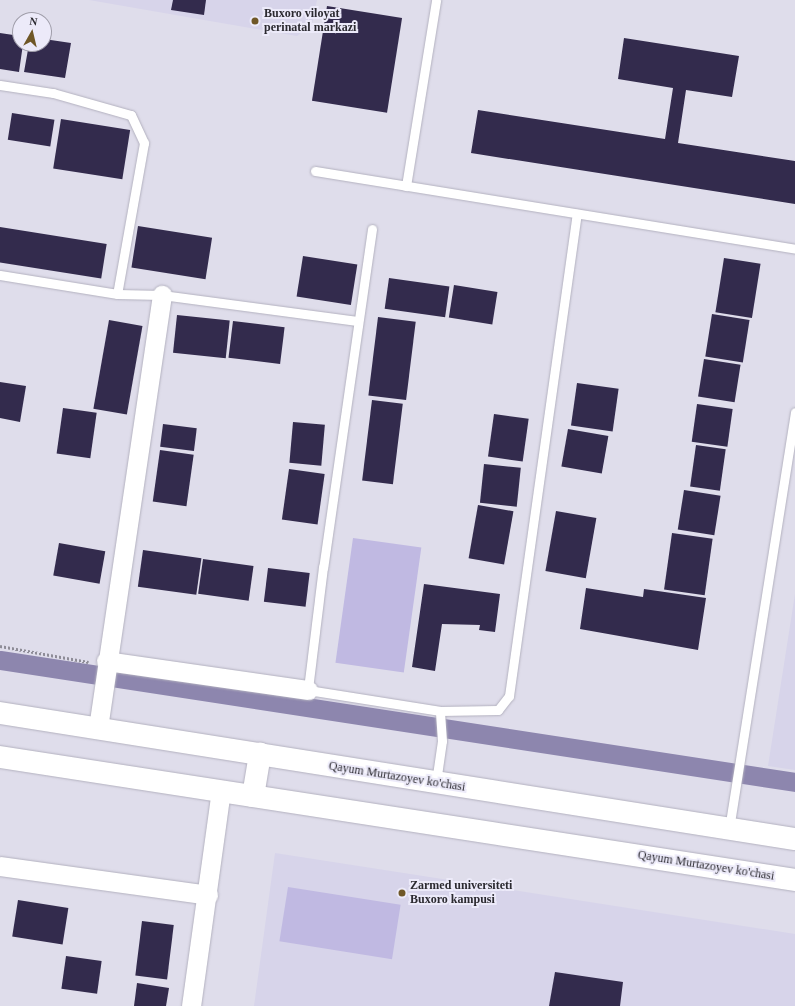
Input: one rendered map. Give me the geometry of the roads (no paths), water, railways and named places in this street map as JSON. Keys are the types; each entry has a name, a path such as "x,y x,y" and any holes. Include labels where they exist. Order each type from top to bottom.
{"street":[{"path":"98,728 105,670 162,295"},
{"path":"105,670 308,690"},
{"name":"Qayum Murtazoyev ko'chasi","path":"0,713 260,754 436,784 731,821 795,840"},
{"path":"253,796 260,754"},
{"name":"Qayum Murtazoyev ko'chasi","path":"0,757 795,880"},
{"path":"191,1006 208,895 221,791"},
{"path":"0,866 208,895"}],"lane":[{"path":"406,186 436,0"},
{"path":"0,85 53,93 131,115 144,143 117,294"},
{"path":"315,171 795,249"},
{"path":"372,229 357,321 308,690 440,710 498,710 509,696 577,214"},
{"path":"0,275 117,294 162,295 357,321"},
{"path":"731,821 795,412"},
{"path":"436,784 442,741 438,722 440,710"}],"waterway":[{"path":"0,660 795,782"}],"place":[{"name":"Buxoro viloyat perinatal markazi","path":"255,21"},
{"name":"Zarmed universiteti Buxoro kampusi","path":"402,893"}]}
